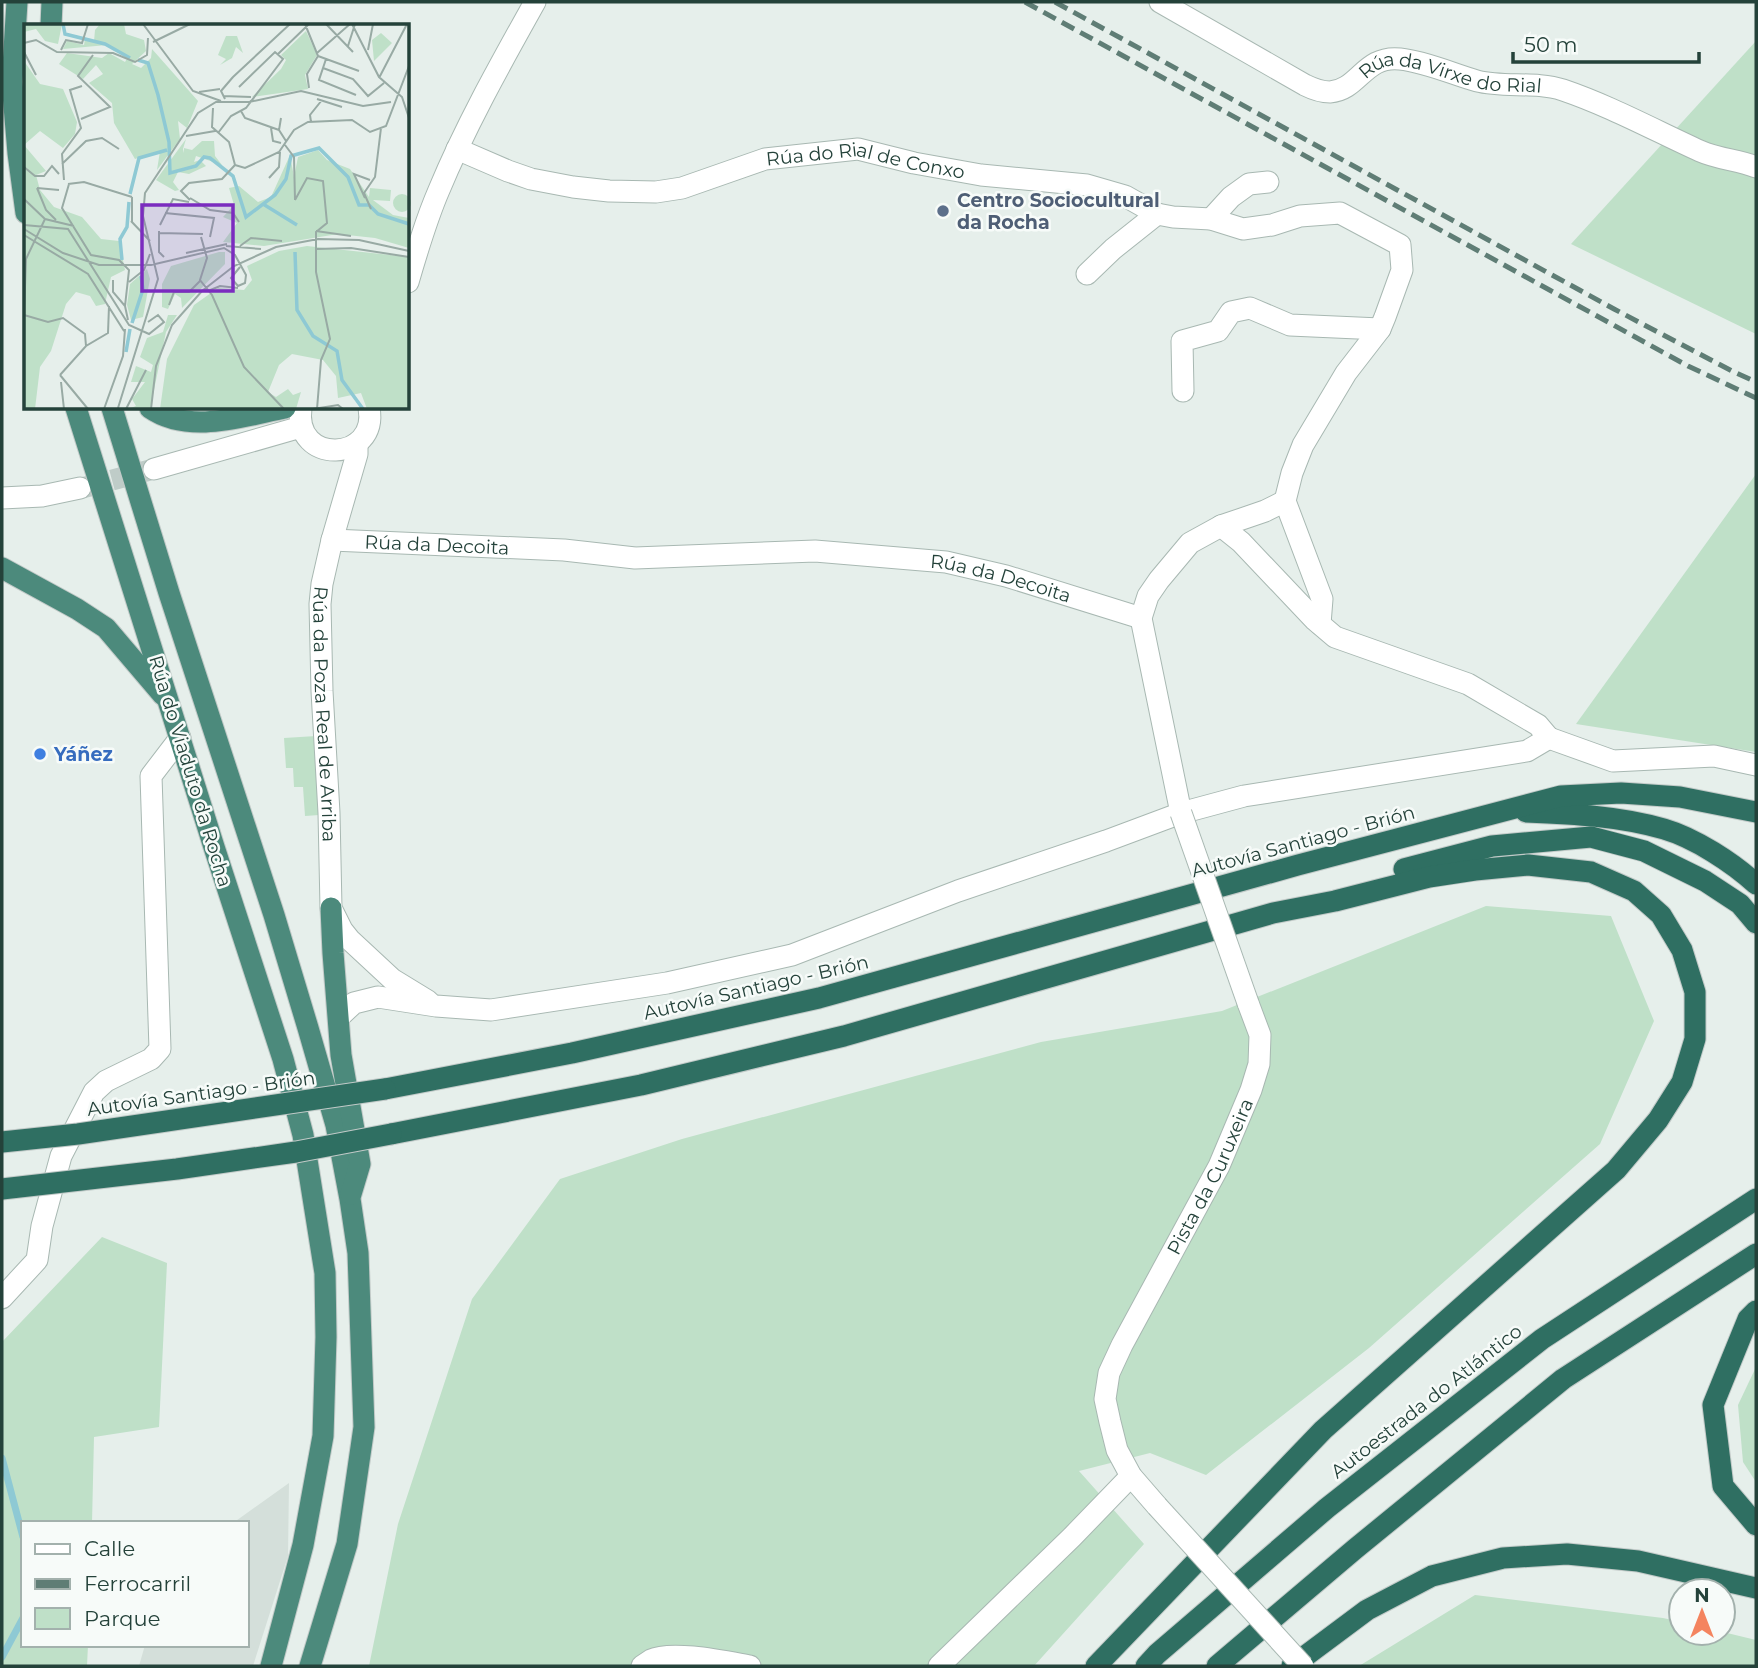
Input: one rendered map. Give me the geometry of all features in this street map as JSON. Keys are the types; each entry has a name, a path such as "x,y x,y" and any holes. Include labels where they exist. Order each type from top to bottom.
{"highway":[{"path":"18,2 12,82 24,198"},
{"path":"51,24 52,2"},
{"name":"Rúa do Viaduto da Rocha","path":"77,410 283,1059 303,1135 325,1273 323,1436 303,1545 271,1666"},
{"name":"Rúa do Viaduto da Rocha","path":"113,410 274,915 337,1125 350,1199 358,1253 364,1427 347,1544 310,1666"},
{"path":"154,410 182,420 211,422 274,410"},
{"path":"2,568 106,628 169,703"},
{"name":"Autovía Santiago - Brión","path":"2,1142 78,1134 385,1089 572,1053 819,998 1298,865 1561,796 1621,793 1680,797 1756,812"},
{"path":"1506,811 1619,818 1667,830 1714,852 1756,884"},
{"path":"1273,913 1336,887 1492,846 1591,837 1644,851 1705,881 1740,904 1756,923"},
{"path":"2,1189 296,1152 640,1085 844,1036 1273,913 1335,901 1429,877 1528,866 1591,873 1634,891 1661,915 1682,950 1695,992 1695,1039 1682,1082 1658,1120 1616,1170 1323,1430 1096,1666"},
{"path":"331,908 341,1055 360,1164 350,1199"},
{"name":"Autoestrada do Atlántico","path":"1146,1666 1327,1508 1542,1339 1756,1199"},
{"path":"1217,1666 1563,1379 1756,1254"},
{"path":"1756,1311 1748,1319 1713,1405 1723,1486 1756,1525"},
{"path":"1292,1666 1367,1610 1432,1576 1503,1559 1567,1553 1638,1560 1756,1588"}],"street":[{"path":"410,275 423,231 457,149 535,2"},
{"name":"Rúa da Virxe do Rial","path":"1160,2 1319,91 1332,92 1344,88 1374,63 1384,59 1404,59 1480,82 1560,89 1629,117 1703,152 1756,167"},
{"name":"Rúa do Rial de Conxo","path":"457,149 531,180 609,191 656,192 682,188 765,159 859,149 914,163 981,175 1087,185 1125,196 1157,214 1211,219 1243,229 1272,225 1300,216 1340,213 1401,246 1402,270 1380,329 1346,373 1303,445 1292,473 1286,501"},
{"path":"1211,219 1231,197 1249,184 1268,181"},
{"path":"1087,274 1157,214"},
{"path":"1183,391 1182,341 1218,331 1231,312 1250,308 1290,325 1380,329"},
{"name":"Rúa da Poza Real de Arriba","path":"331,908 320,604 332,540 357,454 357,443 370,423 369,410"},
{"path":"154,469 301,417 310,441 318,446 337,450 357,443"},
{"path":"2,498 42,496 80,488"},
{"path":"1141,618 1148,596 1191,543 1221,526 1286,501 1322,599 1320,624"},
{"path":"1221,526 1241,542 1320,624 1335,636 1468,684 1538,725 1549,738 1613,761 1714,756 1756,765"},
{"name":"Rúa da Decoita","path":"332,540 564,550 635,558 815,551 946,562 1006,576 1141,618"},
{"name":"Pista da Curuxeira","path":"1141,618 1181,813 1260,1035 1259,1064 1219,1166 1109,1373 1105,1399 1117,1450 1131,1476 1303,1666"},
{"path":"2,1298 37,1260 42,1226 61,1156 94,1092 106,1081 151,1059 160,1049 151,776 180,738"},
{"path":"339,1017 354,1003 378,997 436,1006 491,1010 667,983 792,955 958,891 1181,813 1244,796 1527,751 1549,738"},
{"path":"331,908 349,940 392,979 436,1006"},
{"path":"939,1666 1131,1476"},
{"path":"642,1666 653,1659 679,1656 750,1666"}],"shaded area":[{"path":"289,1483 288,1556 253,1666 139,1666 144,1647 248,1647 248,1521 236,1521"}],"green space":[{"path":"1756,41 1756,334 1571,244"},
{"path":"1756,474 1756,752 1576,724"},
{"path":"316,736 319,815 305,816 303,787 294,787 293,768 286,768 284,738"},
{"path":"1486,906 1611,916 1654,1021 1600,1144 1369,1348 1206,1475 1150,1453 1079,1471 1144,1544 1034,1666 369,1666 398,1524 472,1299 560,1179 682,1139 1041,1042 1222,1011"},
{"path":"102,1237 167,1263 159,1427 94,1437 92,1521 21,1521 21,1647 88,1647 87,1666 2,1666 2,1342"},
{"path":"1756,1367 1756,1482 1743,1462 1738,1405"},
{"path":"1475,1595 1667,1619 1667,1647 1737,1647 1737,1635 1756,1640 1756,1666 1359,1666"}],"waterway":[{"path":"2,1458 21,1529"},
{"path":"2,1657 21,1622"}],"tunnel":[{"path":"82,488 150,470"}],"railway":[{"path":"1025,2 1688,366 1756,398"},
{"path":"1055,2 1614,309 1756,382"}],"place":[{"name":"Centro Sociocultural da Rocha","path":"943,211"},
{"name":"Yáñez","path":"40,754"}]}
